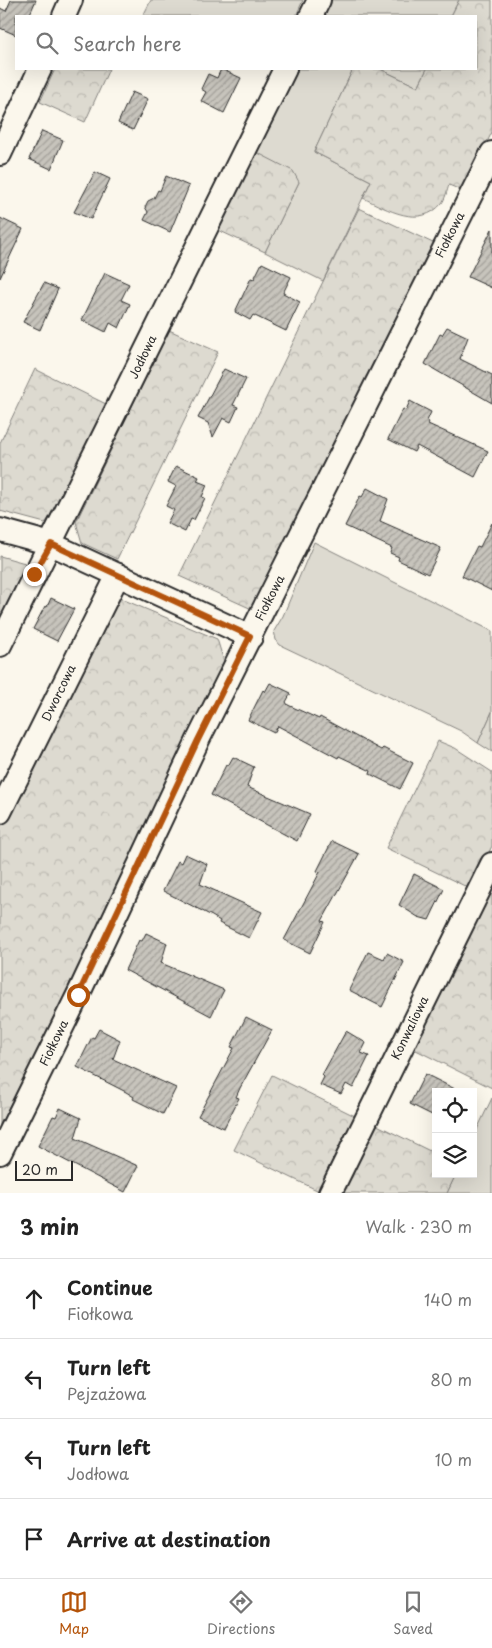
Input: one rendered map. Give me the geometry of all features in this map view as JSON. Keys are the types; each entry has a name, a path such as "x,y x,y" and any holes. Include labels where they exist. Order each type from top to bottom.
{"street":[{"path":"64,15 72,0"},
{"path":"312,15 319,0"},
{"path":"0,154 40,70"},
{"name":"Jodłowa","path":"0,645 285,70"},
{"name":"Fiołkowa","path":"0,1153 158,827 198,740 492,153"},
{"path":"0,530 51,544 250,636"},
{"name":"Dworcowa","path":"0,812 118,575"},
{"name":"Konwaliowa","path":"330,1193 492,864"}],"green space":[{"path":"151,0 303,0 296,15 144,15"},
{"path":"330,0 459,0 452,15 322,15"},
{"path":"459,0 492,0 492,132 463,191 449,185 442,203 433,211 424,215 403,215 363,198 371,181 314,152 353,70 382,70 418,87 426,70 477,70 477,15 452,15"},
{"path":"55,70 109,70 85,122 40,102"},
{"path":"297,70 353,70 314,152 371,181 323,281 265,252 299,182 256,152"},
{"path":"382,70 426,70 418,87"},
{"path":"256,152 293,171 299,182 265,252 218,230"},
{"path":"359,208 435,244 254,610 179,576"},
{"path":"169,330 218,352 117,559 82,543 76,522"},
{"path":"35,369 108,405 57,509 45,523 0,511 0,443"},
{"path":"314,542 492,631 492,712 478,743 461,731 280,645 276,640 274,631 283,616"},
{"path":"0,556 25,563 24,578 0,628"},
{"path":"117,597 217,639 226,668 0,1125 0,828"},
{"path":"492,712 492,752 478,743"},
{"path":"438,741 455,748 492,772 492,846 471,889 386,848"},
{"path":"492,882 492,1088 410,1047"},
{"path":"272,1075 359,1118 321,1192 234,1150"},
{"path":"492,1098 492,1193 447,1193 454,1178 477,1178 477,1130"},
{"path":"373,1123 432,1152 432,1178 454,1178 447,1193 339,1193"}],"building":[{"path":"11,0 36,0 29,15 15,15 15,35 0,28 0,8 6,11"},
{"path":"221,70 223,70 241,78 224,113 201,101 206,92 201,89 208,74 217,78"},
{"path":"132,92 148,99 133,130 118,123"},
{"path":"42,131 63,140 51,169 29,159"},
{"path":"95,172 110,179 91,219 74,212"},
{"path":"166,176 189,186 170,232 144,220 148,212 145,207 148,201 154,198 158,190 160,191"},
{"path":"0,218 23,229 0,278"},
{"path":"492,229 492,288 468,277"},
{"path":"262,263 291,277 283,293 300,302 286,331 253,315 250,320 235,312 251,278 254,279"},
{"path":"105,273 129,284 121,300 130,304 119,328 110,323 106,332 82,320"},
{"path":"44,283 58,289 40,330 23,322"},
{"path":"447,327 468,337 460,359 492,375 492,403 425,364 440,334 442,335"},
{"path":"224,369 246,379 233,405 238,407 231,422 223,418 213,437 208,423 198,418"},
{"path":"410,401 431,412 427,421 429,422 428,424 488,451 475,477 417,446 414,452 388,439 403,409 406,410"},
{"path":"176,466 199,477 197,481 207,485 202,497 205,498 194,520 191,519 185,532 167,523 174,510 166,506 176,486 168,482"},
{"path":"367,488 388,499 380,521 441,548 428,574 398,560 399,557 390,553 392,548 345,526 360,496 362,497"},
{"path":"492,523 492,591 462,576 477,546 480,547"},
{"path":"51,598 74,609 57,641 33,629"},
{"path":"270,683 291,693 286,702 288,705 319,719 320,717 381,750 383,748 413,763 400,789 370,774 371,771 339,756 338,758 278,726 274,733 248,720 263,690 265,692"},
{"path":"233,757 254,767 247,787 310,814 297,841 211,795 226,765 228,766"},
{"path":"332,841 359,854 322,921 325,922 310,953 284,940 320,872 317,871"},
{"path":"185,854 207,864 200,884 262,912 249,938 219,923 220,921 212,916 163,891 178,861 181,863"},
{"path":"414,874 444,889 429,920 418,917 399,905"},
{"path":"146,933 167,943 161,963 224,990 211,1016 125,970 139,940 142,941"},
{"path":"368,952 384,959 387,953 404,962 382,1007 349,990"},
{"path":"246,1017 272,1030 240,1088 236,1097 239,1098 224,1128 198,1116 234,1048 231,1047"},
{"path":"99,1029 120,1040 113,1059 176,1088 163,1114 133,1099 134,1097 126,1092 77,1067 92,1037 94,1038"},
{"path":"346,1031 366,1043 361,1053 369,1056 353,1088 346,1084 341,1094 320,1085 324,1077 322,1075"},
{"path":"425,1074 453,1088 432,1088 432,1115 410,1104"},
{"path":"60,1108 81,1118 75,1138 138,1166 125,1192 38,1146 53,1116 56,1117"}],"route":[{"path":"34,574 51,544 250,636 198,740 163,818 78,995"}]}
